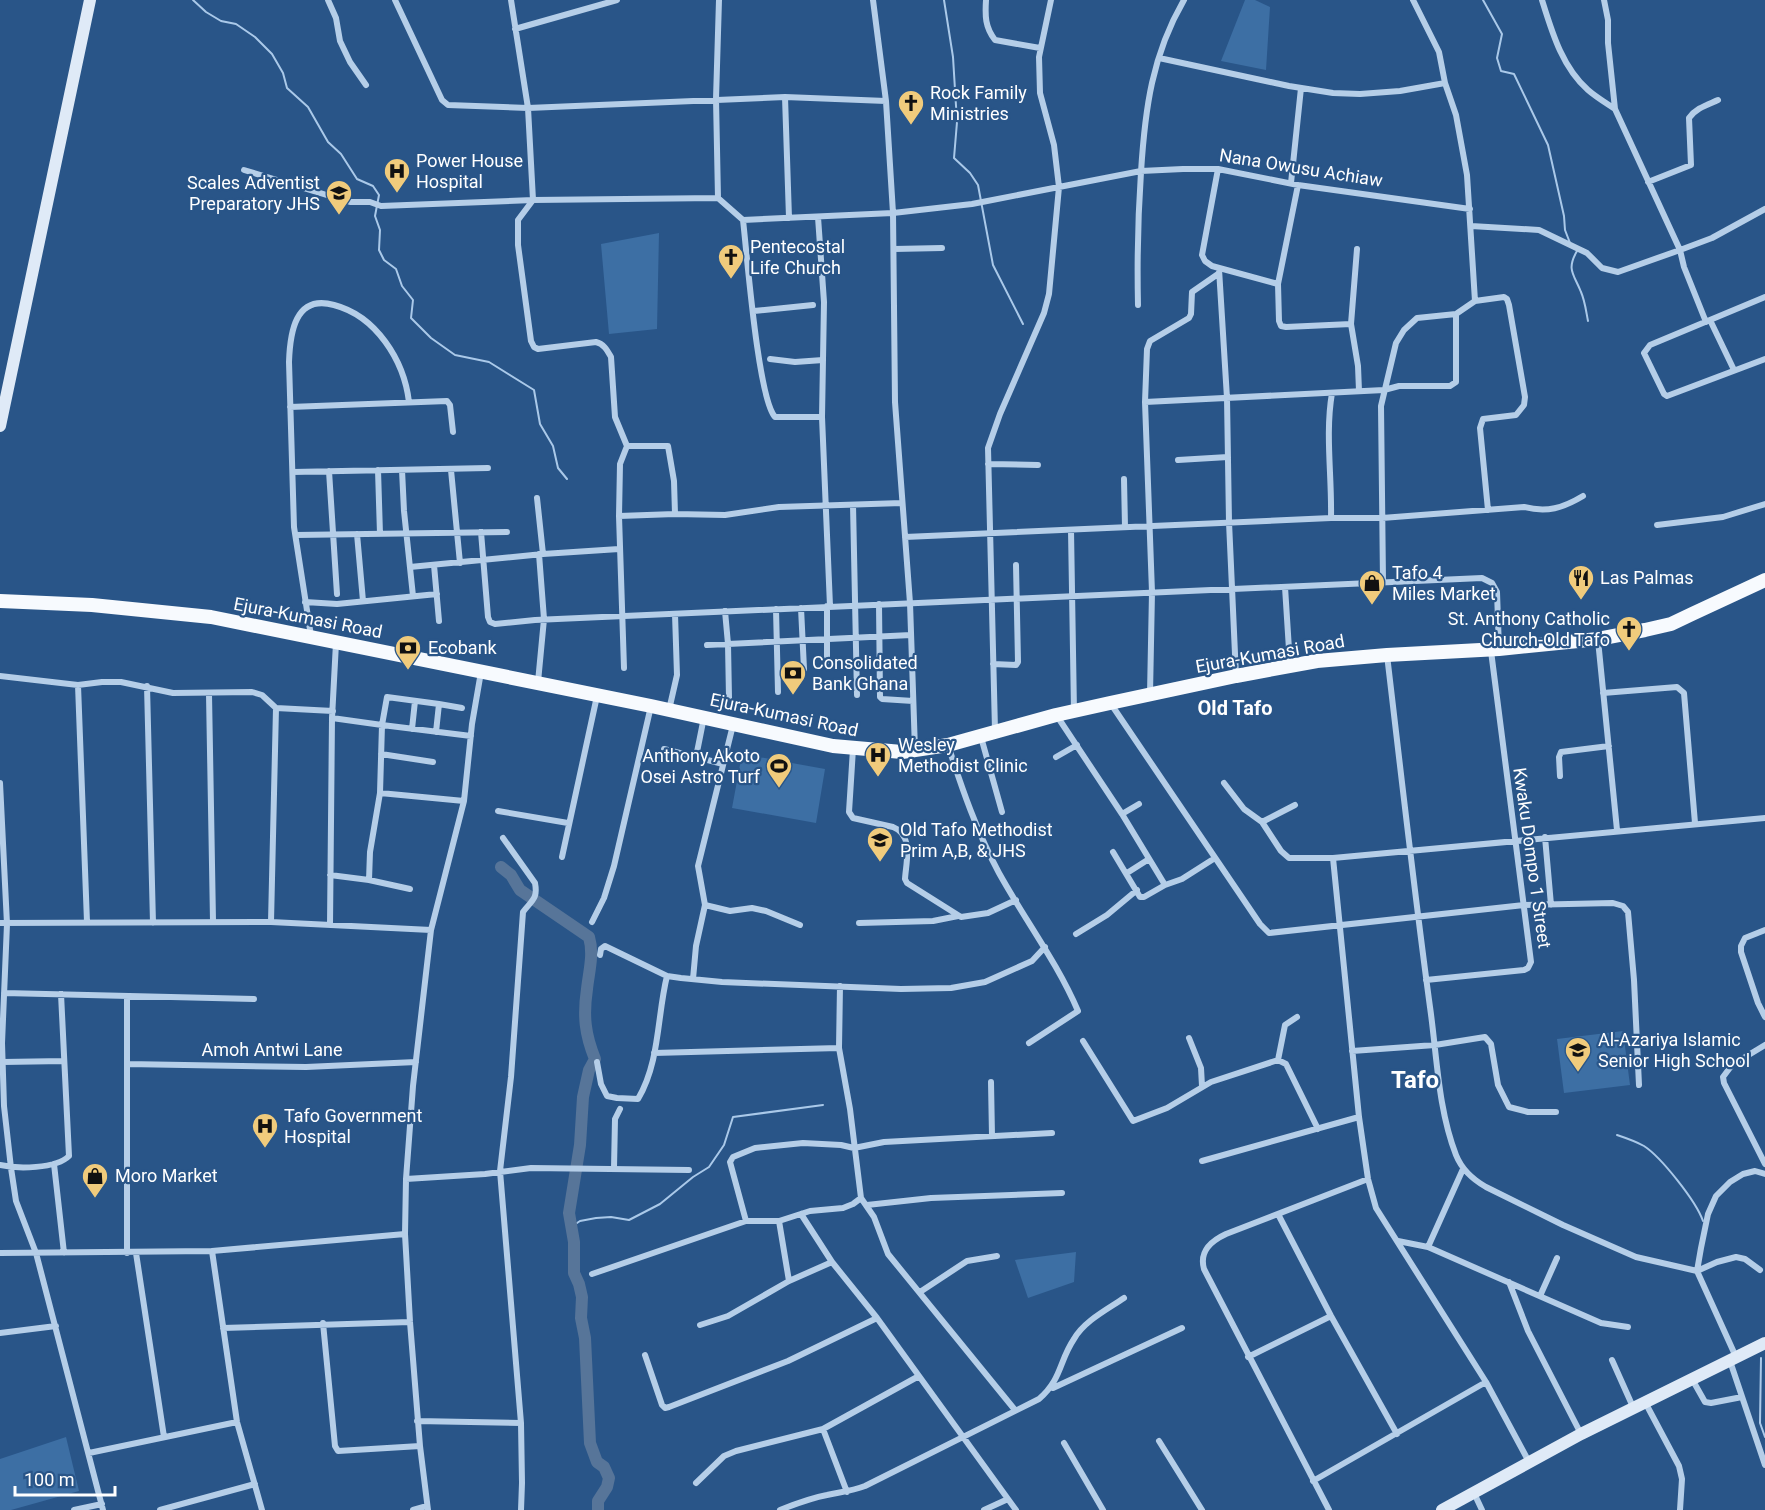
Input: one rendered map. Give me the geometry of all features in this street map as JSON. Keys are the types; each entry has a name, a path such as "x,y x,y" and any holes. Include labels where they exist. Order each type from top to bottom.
{"main road":[{"name":"Ejura-Kumasi Road","path":"0,602 74,604 210,617 853,749 902,752 948,745 1056,715 1290,665 1387,655 1495,650 1598,639 1671,624 1765,580"}],"street":[{"path":"0,426 90,0"},
{"path":"328,0 336,18 340,41 350,62 366,85"},
{"path":"395,0 444,103 448,105 528,108 785,97 886,101"},
{"path":"511,0 528,108 533,200 520,215 518,245 531,341 538,349 597,342 607,349 611,357 615,417 627,446 620,464 619,516 624,668"},
{"path":"515,28 617,0"},
{"path":"718,198 716,99 719,0"},
{"path":"873,0 886,101 893,213 895,402 910,603 915,751"},
{"path":"986,0 985,18 995,40 1040,48"},
{"path":"995,732 988,448 993,431 1044,313 1051,274 1059,187 1054,145 1040,93 1040,48 1051,0"},
{"path":"1138,304 1137,259 1144,121 1150,87 1163,41 1184,0"},
{"path":"1413,0 1439,52 1445,82 1456,115 1467,175 1475,301"},
{"path":"1542,0 1552,30 1570,70 1589,91 1615,109"},
{"path":"1604,0 1608,20 1608,43 1615,109 1680,250 1684,267 1708,321 1734,370"},
{"path":"1159,58 1333,93 1360,94 1400,91 1445,82"},
{"path":"1291,183 1301,88"},
{"path":"785,97 789,218"},
{"path":"1648,182 1691,165 1689,118 1693,113 1718,100"},
{"path":"1218,169 1202,255 1219,272 1278,284"},
{"name":"Nana Owusu Achiaw","path":"743,220 893,213 986,202 1141,171 1218,169 1298,185 1470,209"},
{"path":"244,170 350,202 370,202 381,206 533,200 718,198 743,220 761,375 771,413 779,417 822,417"},
{"path":"1298,185 1278,284 1281,326 1306,328 1351,324"},
{"path":"1471,226 1539,230 1587,253 1602,268 1618,272 1712,238 1765,209"},
{"path":"818,217 824,302 822,417 829,606 827,661"},
{"path":"894,249 942,248"},
{"path":"1357,249 1351,324 1359,391"},
{"path":"1219,272 1227,398 1229,522 1236,676"},
{"path":"1150,695 1152,592 1145,402 1147,349 1150,341 1189,318 1192,292 1219,272"},
{"path":"481,532 490,622 1383,581 1381,406 1396,343 1410,323 1417,318 1456,314 1475,301 1504,297 1507,299 1525,397 1524,405 1516,415 1483,419 1480,428 1488,510"},
{"path":"1765,297 1650,345 1646,349 1645,356 1667,396 1765,359"},
{"path":"311,638 296,535 290,407 290,337 305,308 313,303 328,303 350,309 375,330 392,351 406,382 409,402"},
{"path":"754,311 813,305"},
{"path":"1145,402 1384,390 1399,386 1454,384 1457,372 1456,314"},
{"path":"770,359 795,362 823,360"},
{"path":"1331,518 1331,474 1328,457 1332,393"},
{"path":"290,407 447,401 450,405 453,432"},
{"path":"627,446 668,446 674,481 675,514"},
{"path":"1178,460 1228,457"},
{"path":"988,464 1038,465"},
{"path":"293,472 488,468"},
{"path":"378,470 380,534"},
{"path":"402,470 413,596"},
{"path":"451,470 460,563"},
{"path":"329,471 337,594"},
{"path":"1124,479 1125,527"},
{"path":"905,537 1229,522 1382,518 1524,507 1541,511 1566,506 1583,496"},
{"path":"537,498 544,619 538,683"},
{"path":"619,516 725,515 779,507 902,503"},
{"path":"1657,525 1723,517 1765,504"},
{"path":"853,506 857,696"},
{"path":"1071,530 1074,712"},
{"path":"296,535 507,532"},
{"path":"357,534 363,601"},
{"path":"410,567 619,549"},
{"path":"434,565 439,621"},
{"path":"993,664 1016,665 1018,662 1016,565"},
{"name":"Kwaku Dompo 1 Street","path":"1383,581 1478,578 1488,580 1496,587 1497,592 1495,650 1514,840 1531,962 1528,968 1426,980"},
{"path":"1285,587 1290,665"},
{"path":"305,602 337,604 437,594"},
{"path":"879,604 880,697 882,699 913,700"},
{"path":"801,608 804,669"},
{"path":"776,609 778,692"},
{"path":"725,611 729,698"},
{"path":"669,710 676,675 675,614"},
{"path":"707,645 911,635"},
{"path":"1598,639 1617,830"},
{"path":"330,925 336,642"},
{"path":"1387,655 1417,916 1435,1045 1447,1122 1454,1148 1463,1168 1486,1187 1601,1243 1636,1257 1697,1271 1736,1257 1746,1259 1760,1270"},
{"path":"413,1510 427,1508 417,1420 410,1322 405,1234 406,1179 431,930 464,801 471,736 482,672"},
{"path":"0,676 78,686 121,682 173,693 252,692 262,695 276,708 471,736"},
{"path":"78,686 87,922"},
{"path":"147,686 153,923"},
{"path":"1603,693 1677,687 1684,693 1695,823"},
{"path":"209,694 213,921"},
{"path":"562,857 597,695"},
{"path":"369,879 370,852 380,793 382,725 387,697 462,708"},
{"path":"412,729 415,701"},
{"path":"1110,703 1260,924 1269,933 1524,905 1612,903 1623,906 1628,912 1639,1085"},
{"path":"436,732 439,704"},
{"path":"592,922 604,898 614,866 651,706"},
{"path":"271,922 276,708"},
{"path":"1056,715 1122,814 1165,885"},
{"path":"696,757 704,717"},
{"path":"693,979 696,946 705,905 698,866 733,723"},
{"path":"981,736 1002,812"},
{"path":"948,745 968,805 999,873 1045,947 1078,1010 1077,1013 1029,1043"},
{"path":"1056,758 1077,746"},
{"path":"1560,776 1561,752 1609,746"},
{"path":"664,749 723,764"},
{"path":"853,749 849,812 854,818 899,830 905,836 907,842 905,879 907,883 958,916 965,918 988,913 1016,900"},
{"path":"381,754 433,762"},
{"path":"0,783 3,1062 10,1168 16,1201 36,1253 103,1507 74,1510"},
{"path":"1224,783 1244,809 1262,822 1281,851 1289,858 1333,858 1765,818"},
{"path":"380,793 464,801"},
{"path":"1122,814 1139,804"},
{"path":"1262,822 1295,805"},
{"path":"498,811 568,823"},
{"path":"1545,837 1551,905"},
{"path":"503,838 535,883 536,898 523,912 511,1077 500,1171 521,1423 521,1510"},
{"path":"1113,852 1140,897 1182,879 1215,858"},
{"path":"1333,858 1359,1117 1368,1179 1376,1208 1486,1382 1529,1462"},
{"path":"1127,873 1149,859"},
{"path":"330,875 369,879 410,889"},
{"path":"1076,934 1107,915 1137,890"},
{"path":"705,905 730,911 752,908 766,911 800,925"},
{"path":"859,923 922,922 958,916"},
{"path":"3,923 213,921 431,930"},
{"path":"1765,930 1745,938 1741,946 1758,1003 1765,1017"},
{"path":"600,955 601,949 605,946 667,976 693,979 902,989 969,986 1008,973 1032,961 1045,947"},
{"path":"597,1062 601,1084 607,1096 636,1101 646,1083 654,1053 667,976"},
{"path":"840,986 839,1048 850,1109 861,1198 873,1217 888,1254 1015,1410"},
{"path":"4,993 254,999"},
{"path":"0,1165 10,1168 33,1167 60,1163 69,1156 61,994"},
{"path":"127,996 127,1253"},
{"path":"1278,1060 1285,1024 1297,1017"},
{"path":"1189,1038 1202,1068 1202,1086"},
{"path":"1352,1051 1435,1045 1487,1038 1491,1044 1498,1085 1509,1107 1528,1113 1556,1112"},
{"path":"1083,1041 1133,1122 1167,1108 1202,1086 1227,1075 1278,1060 1286,1064 1318,1129"},
{"path":"1765,1045 1732,1065 1723,1077 1765,1164"},
{"path":"654,1053 839,1048"},
{"path":"3,1062 64,1061"},
{"name":"Amoh Antwi Lane","path":"127,1064 306,1067 416,1062"},
{"path":"991,1082 992,1136"},
{"path":"614,1168 615,1119 620,1109"},
{"path":"1202,1161 1359,1117"},
{"path":"746,1221 730,1162 733,1157 755,1148 803,1143 854,1148 884,1142 1052,1133"},
{"path":"54,1164 64,1253"},
{"path":"406,1179 485,1174 531,1168 689,1170"},
{"path":"1428,1248 1463,1168"},
{"path":"1765,1174 1755,1171 1743,1174 1730,1182 1716,1196 1706,1219 1697,1271 1733,1359 1742,1397 1765,1465"},
{"path":"1329,1510 1248,1357 1204,1269 1203,1259 1205,1249 1215,1239 1368,1179"},
{"path":"867,1205 931,1198 1062,1193"},
{"path":"592,1274 746,1221 779,1221 810,1211 843,1208 861,1198"},
{"path":"801,1214 832,1262 877,1318 1016,1510"},
{"path":"1278,1214 1331,1316 1397,1434"},
{"path":"779,1221 789,1281"},
{"path":"0,1253 213,1251 405,1234"},
{"path":"1398,1241 1428,1248 1601,1323 1628,1327"},
{"path":"213,1251 237,1422 262,1510"},
{"path":"136,1253 164,1437"},
{"path":"920,1292 967,1261 998,1256"},
{"path":"1540,1296 1557,1258"},
{"path":"700,1325 728,1316 789,1281 832,1262"},
{"path":"1509,1282 1528,1331 1581,1434"},
{"path":"1050,1389 1073,1339 1080,1330 1124,1298"},
{"path":"1248,1357 1331,1316"},
{"path":"645,1355 665,1408 788,1361 877,1318"},
{"path":"223,1328 410,1322"},
{"path":"323,1323 335,1446 338,1450 343,1452 420,1446"},
{"path":"0,1333 56,1326"},
{"path":"780,1510 802,1501 865,1486 964,1438 1039,1398 1050,1389 1182,1328"},
{"path":"1442,1510 1639,1404 1765,1343"},
{"path":"1612,1360 1679,1466 1682,1479 1680,1510"},
{"path":"696,1483 724,1456 823,1429 919,1376"},
{"path":"1691,1378 1706,1402 1742,1397"},
{"path":"1314,1481 1486,1382"},
{"path":"417,1420 521,1423"},
{"path":"89,1453 237,1422"},
{"path":"823,1429 847,1492"},
{"path":"1159,1441 1202,1510"},
{"path":"1064,1443 1103,1510"},
{"path":"160,1510 255,1484"},
{"path":"1474,1492 1482,1510"},
{"path":"984,1510 1008,1499"}],"shaded area":[{"path":"1245,0 1255,0 1270,7 1266,70 1221,61"},
{"path":"659,233 657,329 609,334 601,244"},
{"name":"Anthony Akoto Osei Astro Turf","path":"742,754 825,769 816,823 732,808"},
{"path":"1623,1031 1630,1085 1564,1093 1557,1039"},
{"path":"1076,1252 1074,1282 1028,1298 1015,1260"},
{"path":"66,1437 79,1491 11,1510 0,1510 0,1459"}],"waterway":[{"path":"193,0 206,12 221,21 236,24 255,37 272,54 283,73 287,88 308,107 328,142 341,154 357,179 373,186 379,195 375,216 380,230 379,250 384,260 396,269 402,286 413,300 411,318 431,338 455,355 489,362 534,390 540,424 553,446 558,468 567,479"},
{"path":"944,0 953,57 957,122 954,158 970,173 978,185 993,265 1023,324"},
{"path":"1483,0 1502,34 1497,58 1501,71 1514,74 1548,145 1565,230 1570,243"},
{"path":"1577,251 1572,263 1572,272 1584,299 1588,321"},
{"path":"501,867 511,875 520,890 589,937 590,943 591,963 585,1016 587,1033 595,1059 589,1070 583,1097 580,1145 569,1213 574,1242 574,1273 582,1297 581,1318 585,1338 590,1443 597,1462 604,1467 609,1478 607,1487 598,1501 598,1510"},
{"path":"571,1227 580,1221 596,1218 611,1217 629,1220 660,1204 709,1167 724,1145 733,1117 823,1105"},
{"path":"1617,1135 1634,1141 1651,1152 1686,1191 1703,1221"},
{"path":"1761,1358 1760,1423 1765,1437"}],"place":[{"name":"Rock Family Ministries","path":"911,126"},
{"name":"Power House Hospital","path":"397,194"},
{"name":"Scales Adventist Preparatory JHS","path":"339,216"},
{"name":"Pentecostal Life Church","path":"731,280"},
{"name":"Las Palmas","path":"1581,601"},
{"name":"Tafo 4 Miles Market","path":"1372,606"},
{"name":"St. Anthony Catholic Church-Old Tafo","path":"1629,652"},
{"name":"Ecobank","path":"408,671"},
{"name":"Consolidated Bank Ghana","path":"793,696"},
{"name":"Wesley Methodist Clinic","path":"878,778"},
{"name":"Anthony Akoto Osei Astro Turf","path":"779,789"},
{"name":"Old Tafo Methodist Prim A,B, & JHS","path":"880,863"},
{"name":"Al-Azariya Islamic Senior High School","path":"1578,1073"},
{"name":"Tafo Government Hospital","path":"265,1149"},
{"name":"Moro Market","path":"95,1199"}],"district":[{"name":"Old Tafo","path":"1235,708"},
{"name":"Tafo","path":"1415,1080"}]}
